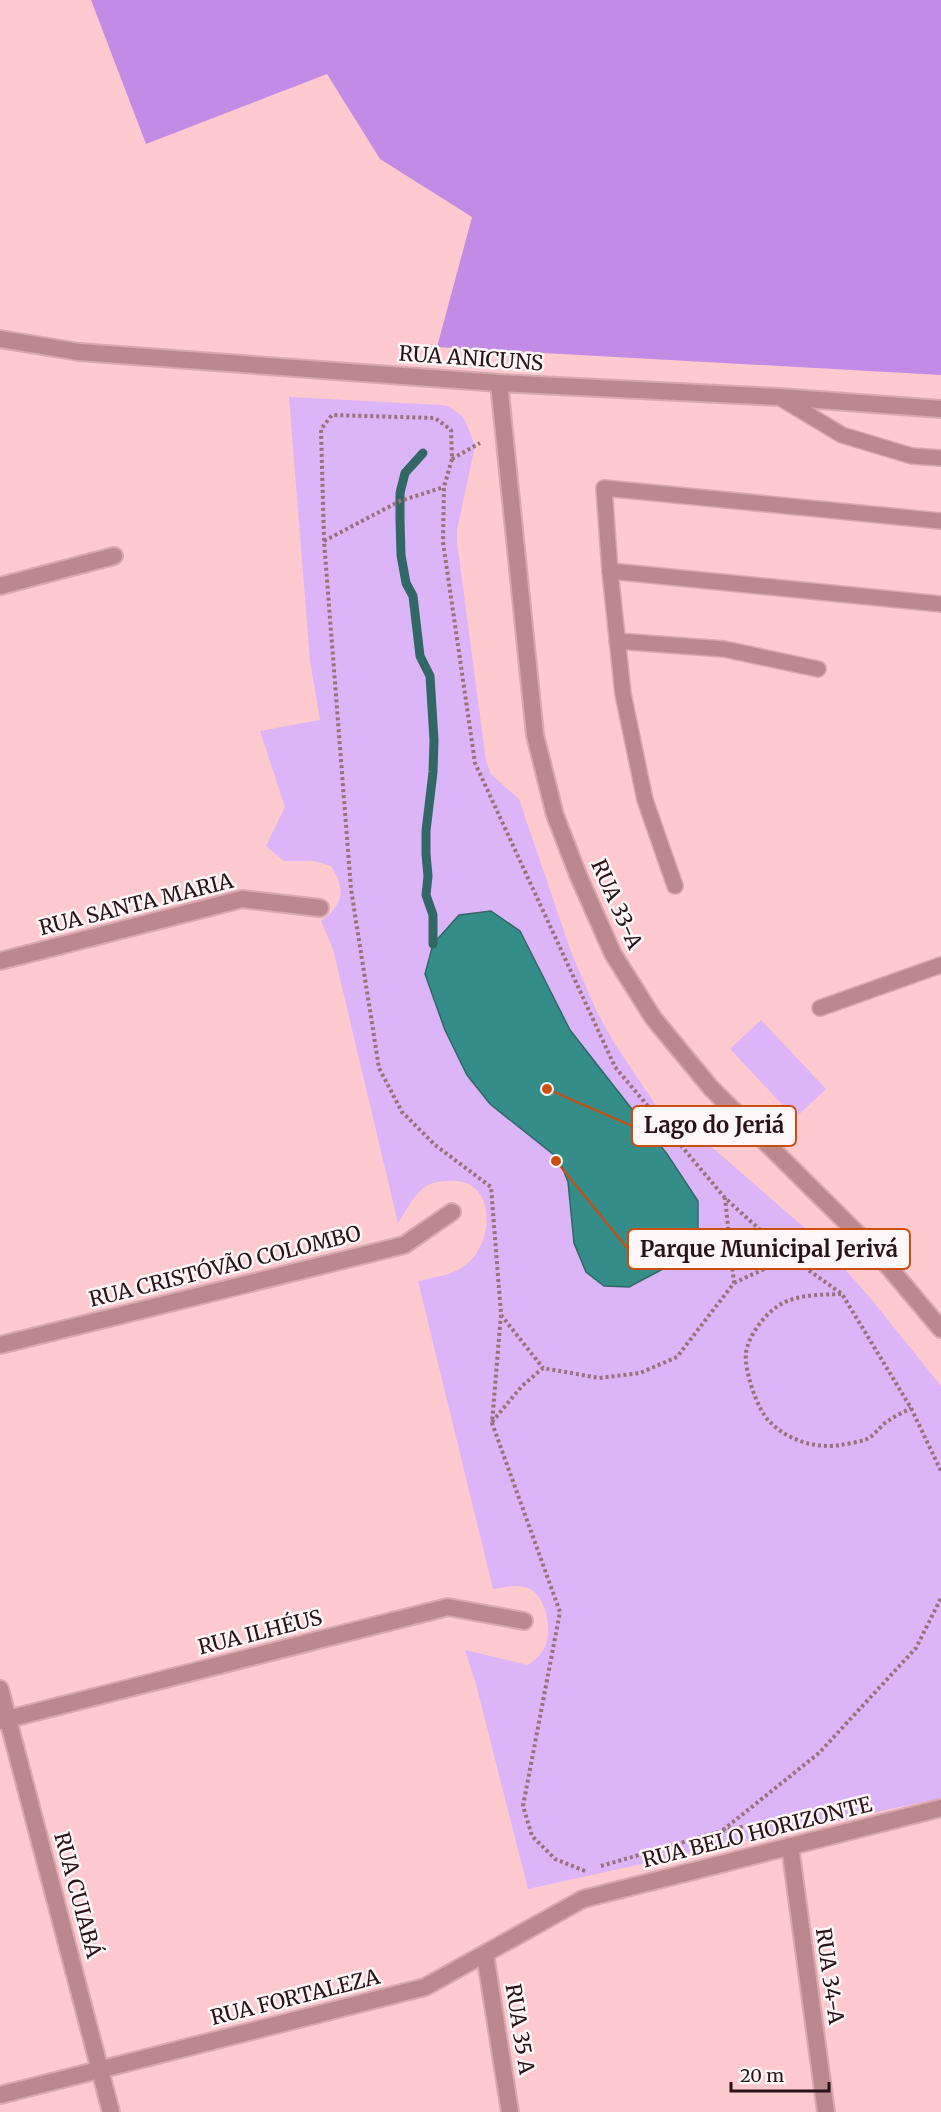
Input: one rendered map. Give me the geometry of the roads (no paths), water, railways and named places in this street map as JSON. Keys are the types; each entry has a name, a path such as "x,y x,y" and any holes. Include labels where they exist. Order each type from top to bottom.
{"street":[{"name":"RUA ANICUNS","path":"0,339 80,352 499,383 779,397 941,409"},
{"name":"RUA 33-A","path":"499,383 535,735 555,815 578,875 613,954 654,1019 711,1088 876,1252 941,1329"},
{"path":"0,586 114,556"},
{"name":"RUA SANTA MARIA","path":"0,960 242,899 320,908"},
{"name":"RUA CRISTÓVÃO COLOMBO","path":"0,1345 404,1245 452,1212"},
{"name":"RUA ILHÉUS","path":"4,1720 448,1608 524,1621"},
{"name":"RUA CUIABÁ","path":"0,1689 4,1720 111,2112"},
{"name":"RUA BELO HORIZONTE","path":"583,1899 941,1808"},
{"name":"RUA 34-A","path":"790,1846 826,2112"},
{"name":"RUA FORTALEZA","path":"0,2095 425,1987 583,1899"},
{"name":"RUA 35 A","path":"485,1954 510,2112"}],"lane":[{"path":"779,397 842,435 912,456 941,458"},
{"path":"675,886 645,800 623,694 604,488 941,520"},
{"path":"610,571 941,604"},
{"path":"617,641 724,649 818,669"},
{"path":"820,1008 941,965"}],"water":[{"path":"491,911 520,931 570,1030 667,1154 698,1201 698,1241 682,1259 629,1287 604,1286 586,1272 574,1243 568,1182 559,1159 490,1104 467,1075 445,1030 425,974 433,944 459,915"}],"waterway":[{"path":"423,453 405,473 400,493 400,520 401,555 406,583 413,596 420,656 430,676 434,740 433,772 426,831 428,876 426,895 433,915 433,944"}],"place":[{"name":"Lago do Jeriá","path":"547,1089"},
{"name":"Parque Municipal Jerivá","path":"556,1161"}]}
